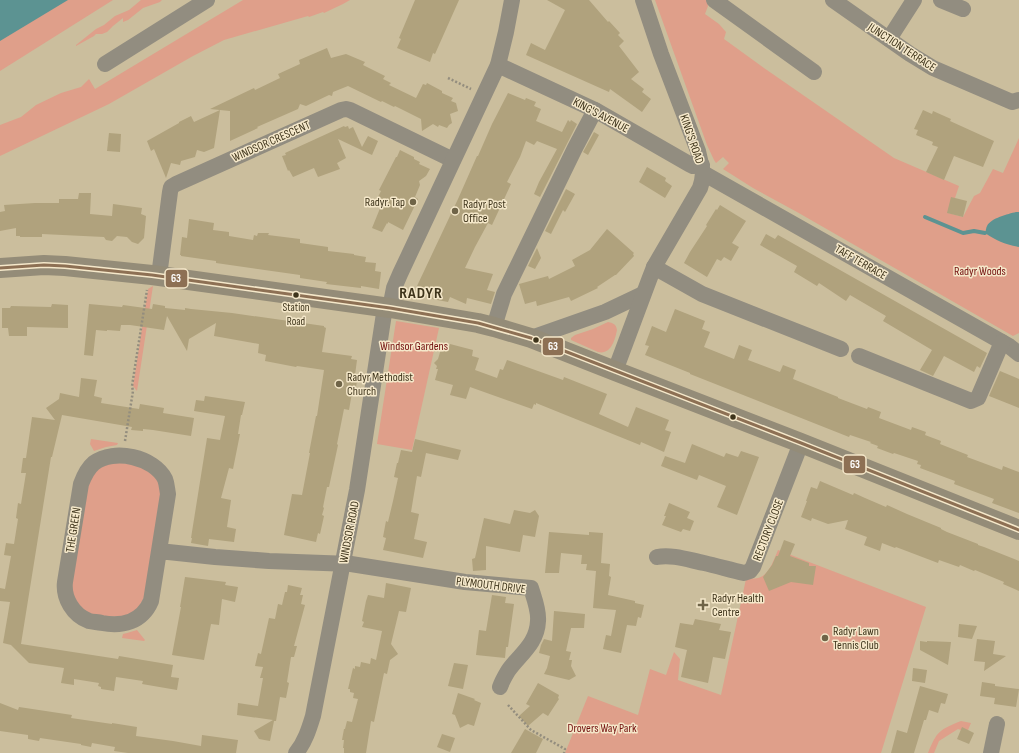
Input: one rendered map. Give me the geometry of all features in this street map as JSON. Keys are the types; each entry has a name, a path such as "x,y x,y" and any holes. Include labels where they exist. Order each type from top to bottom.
{"main road":[{"path":"0,268 65,266 153,281 388,307 494,327 531,338 1019,530"}],"street":[{"path":"105,64 207,0"},
{"path":"388,307 400,274 498,65 512,0"},
{"name":"KING'S ROAD","path":"615,371 654,267 700,188 702,181 702,169 698,151 661,54 643,0"},
{"path":"714,0 814,72"},
{"name":"JUNCTION TERRACE","path":"833,0 922,62 942,73 1012,102 1019,100"},
{"path":"890,39 914,0"},
{"path":"941,0 963,9"},
{"name":"KING'S AVENUE","path":"498,65 595,110 689,164 702,169"},
{"name":"WINDSOR CRESCENT","path":"153,281 171,187 341,110 350,110 453,160"},
{"path":"494,327 504,294 595,110"},
{"name":"TAFF TERRACE","path":"702,169 1002,342 1019,354"},
{"path":"654,267 702,294 841,348"},
{"path":"531,338 604,312 643,294"},
{"name":"WINDSOR ROAD","path":"296,753 308,734 313,716 357,490 388,307"},
{"path":"859,356 971,402 978,398 1002,342"},
{"name":"RECTORY CLOSE","path":"657,557 670,556 689,559 744,573 750,571 753,567 801,443"},
{"name":"THE GREEN","path":"128,456 146,461 159,470 164,478 168,494 159,551 151,601 149,607 137,619 122,624 108,624 89,620 81,616 68,604 65,592 65,582 81,484 84,476 94,464 108,457 128,456"},
{"path":"159,551 269,561 343,563"},
{"name":"PLYMOUTH DRIVE","path":"343,563 465,582 531,588 538,620 536,631 533,640 509,670 500,687"},
{"path":"991,753 997,724"}],"path":[{"path":"448,78 474,90"},
{"path":"125,444 134,391 132,386 153,281"},
{"path":"508,705 531,730 565,749 564,753"}],"green space":[{"path":"53,0 113,0 0,71 0,31"},
{"path":"141,0 162,0 143,8 128,20 123,22 123,18 107,32 96,34 76,46 96,29 104,25 115,16 129,10"},
{"path":"243,0 350,0 324,13 308,16 224,40 109,104 0,156 0,125 21,117 36,105 61,93 81,87 89,79 95,89"},
{"name":"Radyr Woods","path":"655,0 707,0 708,6 705,14 719,24 726,32 724,39 894,158 959,186 948,213 963,217 974,196 980,193 993,169 1003,173 1019,138 1019,333 1013,336 753,188 723,169 729,163 723,157 716,163 707,145"},
{"path":"153,286 137,391 133,386 148,289"},
{"name":"Windsor Gardens","path":"396,321 439,328 412,450 377,444"},
{"path":"608,322 614,324 617,330 612,346 606,351 598,352 571,340 571,338 575,335"},
{"path":"91,439 118,443 117,445 94,451 90,444"},
{"path":"113,462 139,465 157,478 161,489 147,593 137,610 124,617 94,616 79,607 71,590 86,485 97,469"},
{"name":"Radyr Lawn Tennis Club","path":"778,550 926,607 881,753 565,753 588,696 638,715 650,669 666,675 674,652 680,659 678,680 721,695 746,579 762,577 771,567"},
{"path":"137,630 145,640 144,641 122,638 123,634"},
{"path":"961,721 971,723 968,730 958,729 939,741 934,753 928,753 934,740 943,729"}],"water":[{"path":"0,0 68,0 0,41"},
{"path":"1019,212 1019,247 1001,242 985,233 989,223 1000,217"}],"building":[{"path":"415,0 459,0 430,62 397,48 401,39 399,38"},
{"path":"547,0 589,0 608,22 609,21 620,33 618,35 624,41 619,46 639,72 631,79 644,89 642,92 651,99 642,112 610,89 609,92 526,55 531,43 545,50 565,10"},
{"path":"327,48 331,58 346,54 365,62 363,65 385,76 383,79 391,83 389,85 416,98 423,84 426,85 427,83 453,98 451,101 456,103 458,111 450,114 452,123 447,128 439,125 438,127 433,124 422,131 421,119 348,86 333,92 332,96 329,95 306,106 300,104 298,109 230,141 230,111 210,109 254,88 255,90 280,78 278,74 300,64 299,60"},
{"path":"508,93 525,100 526,98 536,102 534,106 541,109 536,121 562,132 568,120 570,122 571,120 577,124 540,197 534,194 557,149 537,141 534,145 526,141 520,157 507,182 511,184 492,225 488,223 475,247 465,268 493,274 487,290 495,292 491,304 467,298 466,304 450,297 448,302 432,299 434,294 417,286 492,124"},
{"path":"220,110 214,148 204,152 197,150 195,157 181,161 180,165 171,163 166,178 154,149 151,151 147,141 191,116 194,122"},
{"path":"923,110 932,114 933,111 951,119 950,121 994,141 983,167 954,156 944,180 926,172 938,147 932,145 933,142 916,135 918,130 914,129"},
{"path":"344,126 348,126 349,129 353,127 362,147 368,136 378,141 372,155 338,139 346,158 337,163 340,169 318,177 314,168 293,177 289,170 288,171 282,156 286,155 285,153"},
{"path":"594,132 599,135 588,155 583,152"},
{"path":"109,133 121,134 120,152 107,151"},
{"path":"400,150 414,157 414,159 420,162 419,164 430,169 426,176 419,181 420,185 415,197 418,199 403,230 388,222 382,232 372,228 383,201 377,199 381,191 379,190"},
{"path":"647,167 666,178 665,181 672,186 665,198 639,182"},
{"path":"566,189 575,194 565,212 563,210 551,234 545,231"},
{"path":"79,193 91,193 90,214 112,216 113,204 142,208 141,214 146,216 144,238 138,244 132,242 127,237 117,236 112,241 106,240 104,237 42,234 42,237 20,237 16,236 16,228 0,231 0,212 5,211 4,205 59,203 59,199 78,199"},
{"path":"951,197 967,201 963,217 947,213"},
{"path":"720,205 746,221 732,243 739,247 731,261 724,257 721,261 717,259 707,277 684,263 707,226 706,225"},
{"path":"189,219 214,223 213,230 229,232 229,236 253,240 254,235 257,236 258,233 269,233 268,235 300,239 300,243 328,247 328,251 366,257 365,262 376,263 375,271 381,272 379,289 361,286 361,288 326,284 327,282 300,278 300,275 216,263 216,261 181,256 182,237 187,238"},
{"path":"607,229 634,253 634,256 616,275 597,287 598,288 571,301 569,297 537,306 536,301 525,304 519,284 548,276 549,279 575,266 572,260 590,250"},
{"path":"766,234 775,239 778,235 987,353 980,368 977,366 974,372 944,356 933,376 920,370 932,350 883,321 886,316 850,295 846,301 819,283 817,286 794,272 797,266 760,245"},
{"path":"537,248 541,258 535,269 528,266"},
{"path":"52,304 68,305 68,328 27,327 27,336 9,336 8,328 2,328 2,308 10,308 11,306 51,307"},
{"path":"89,304 122,307 123,305 152,309 153,304 165,306 165,308 185,310 185,308 232,313 324,326 326,328 322,352 352,356 351,359 357,360 355,375 358,376 356,387 353,387 349,410 344,409 329,487 327,487 323,507 322,515 324,516 320,534 318,533 316,542 284,535 292,494 302,495 324,370 296,367 265,361 266,355 258,353 259,344 214,336 216,323 189,339 187,351 167,316 164,330 121,325 120,331 96,330 93,356 84,355"},
{"path":"675,309 705,321 702,329 710,332 704,347 734,359 739,345 752,350 748,360 780,372 783,365 796,370 793,379 867,409 868,407 881,412 879,418 911,430 912,427 926,432 925,435 941,441 940,444 968,455 967,457 1002,470 1003,466 1019,472 1019,513 992,503 994,499 954,484 955,481 920,468 921,465 917,464 918,461 877,448 878,446 870,443 871,442 850,435 849,437 645,355 649,346 645,345 652,326 666,332"},
{"path":"450,344 473,350 472,356 479,358 475,370 497,378 500,369 503,370 507,360 563,380 564,377 607,394 599,414 628,427 636,407 669,420 665,430 671,432 664,452 641,442 640,445 536,403 532,409 470,387 466,399 450,395 453,385 435,380 438,369 436,369 437,366 434,363 438,359 441,349 448,351"},
{"path":"1000,371 1019,379 1019,408 989,396"},
{"path":"81,378 97,380 94,396 102,398 101,403 139,409 140,404 164,408 163,413 194,418 191,436 143,429 143,431 131,430 132,427 62,415 51,457 21,644 118,659 119,656 173,665 171,677 179,678 177,690 142,684 143,681 116,677 114,691 101,689 101,687 98,686 99,683 74,679 74,685 61,683 64,668 29,663 11,645 3,643 10,602 0,601 0,588 5,589 11,556 4,555 6,543 14,544 18,519 16,518 18,503 21,504 26,473 21,473 23,458 26,458 32,417 55,420 46,408 59,399 60,393 79,397"},
{"path":"205,396 245,402 241,415 238,434 240,434 233,469 229,468 221,498 231,500 227,527 236,529 234,542 209,539 208,546 191,543 191,538 207,438 220,440 225,416 194,411 196,400 204,401"},
{"path":"415,439 461,450 458,460 426,453 421,477 417,476 411,512 419,514 414,539 427,542 423,558 383,550 386,538 383,537 386,521 388,522 398,478 394,477 397,463 401,450 412,452"},
{"path":"692,444 724,457 726,453 738,457 741,451 759,457 737,515 717,507 726,486 699,475 697,480 661,466 665,456 685,463"},
{"path":"820,481 853,495 854,493 886,507 887,505 947,532 1019,561 1019,591 1003,584 1004,582 960,565 959,567 939,560 938,563 882,543 880,551 864,545 867,537 845,529 848,520 828,524 812,518 811,521 801,517 811,487 817,489"},
{"path":"669,503 690,512 687,518 694,521 690,531 683,529 681,532 662,525"},
{"path":"514,510 530,513 535,510 539,516 535,537 523,535 520,552 486,546 486,570 473,571 472,559 475,558 484,518 510,524"},
{"path":"549,532 589,535 589,532 603,533 601,563 610,564 609,576 611,577 608,595 635,601 635,603 644,605 641,618 638,617 636,626 627,625 621,653 603,649 606,635 611,636 616,610 593,608 596,571 586,570 587,564 581,564 582,555 561,553 559,573 545,573"},
{"path":"784,540 795,544 790,556 809,563 809,566 816,566 813,585 791,582 769,591 763,577 772,565 776,556 778,556"},
{"path":"185,577 226,582 225,585 238,587 235,602 222,599 219,625 211,624 204,660 172,655"},
{"path":"386,583 411,588 406,612 399,611 391,644 398,654 390,660 387,674 384,673 374,722 371,721 366,753 344,753 344,740 342,740 344,729 347,721 352,722 358,699 353,698 354,693 350,692 350,689 348,689 353,668 355,669 355,666 360,667 361,662 370,664 371,658 376,660 382,631 362,627 364,622 362,621 366,601 368,595 384,598"},
{"path":"288,585 302,588 300,595 303,595 301,604 305,605 294,646 297,646 294,657 291,657 286,698 280,697 276,721 274,721 270,741 259,739 254,731 273,720 237,715 238,703 258,706 263,678 260,678 263,667 255,666 258,653 261,654 269,618 275,619 278,604 282,605"},
{"path":"492,595 506,597 505,603 514,604 505,658 476,655 479,630 486,631"},
{"path":"554,611 585,614 584,628 571,628 566,651 571,652 569,660 572,660 571,666 576,676 569,680 544,674 550,656 539,653 544,639 552,641"},
{"path":"695,619 721,624 719,630 731,632 725,659 713,657 708,683 681,677 687,650 675,647 680,623 693,625"},
{"path":"959,624 977,626 972,639 958,637"},
{"path":"977,639 995,641 993,654 1006,656 984,671 985,662 974,661"},
{"path":"920,641 951,642 948,665 920,650"},
{"path":"454,663 468,665 463,689 448,686"},
{"path":"913,668 927,670 925,683 912,681"},
{"path":"982,682 995,684 995,686 1019,689 1016,707 994,704 995,698 980,696"},
{"path":"538,683 559,695 559,699 548,716 543,713 528,726 519,716 530,706 526,704"},
{"path":"920,686 948,694 945,704 941,703 938,713 929,710 926,720 924,720 914,753 891,753 897,730 907,733"},
{"path":"458,693 475,699 474,700 481,703 474,726 468,724 460,728 455,715 452,714"},
{"path":"0,703 18,710 19,707 72,715 71,718 137,727 136,736 201,746 202,735 238,740 236,753 128,753 114,751 115,747 92,743 91,747 81,744 40,738 39,741 28,739 28,735 0,731"},
{"path":"962,727 974,733 969,744 957,739"},
{"path":"525,729 543,739 536,753 511,753"},
{"path":"442,734 455,738 450,752 437,747"}],"waterway":[{"path":"925,217 963,233 974,231 985,233"}],"transit line":[{"name":"63","path":"0,268 44,265 152,275 390,308 478,323 531,338 1019,530"}],"place":[{"name":"Radyr. Tap","path":"413,202"},
{"name":"Radyr Post Office","path":"455,211"},
{"name":"Station Road","path":"296,295"},
{"name":"Radyr Methodist Church","path":"339,384"},
{"name":"Radyr Health Centre","path":"703,605"},
{"name":"Radyr Lawn Tennis Club","path":"825,638"}],"district":[{"name":"RADYR","path":"421,292"}],"park label":[{"name":"Drovers Way Park","path":"602,728"}]}
